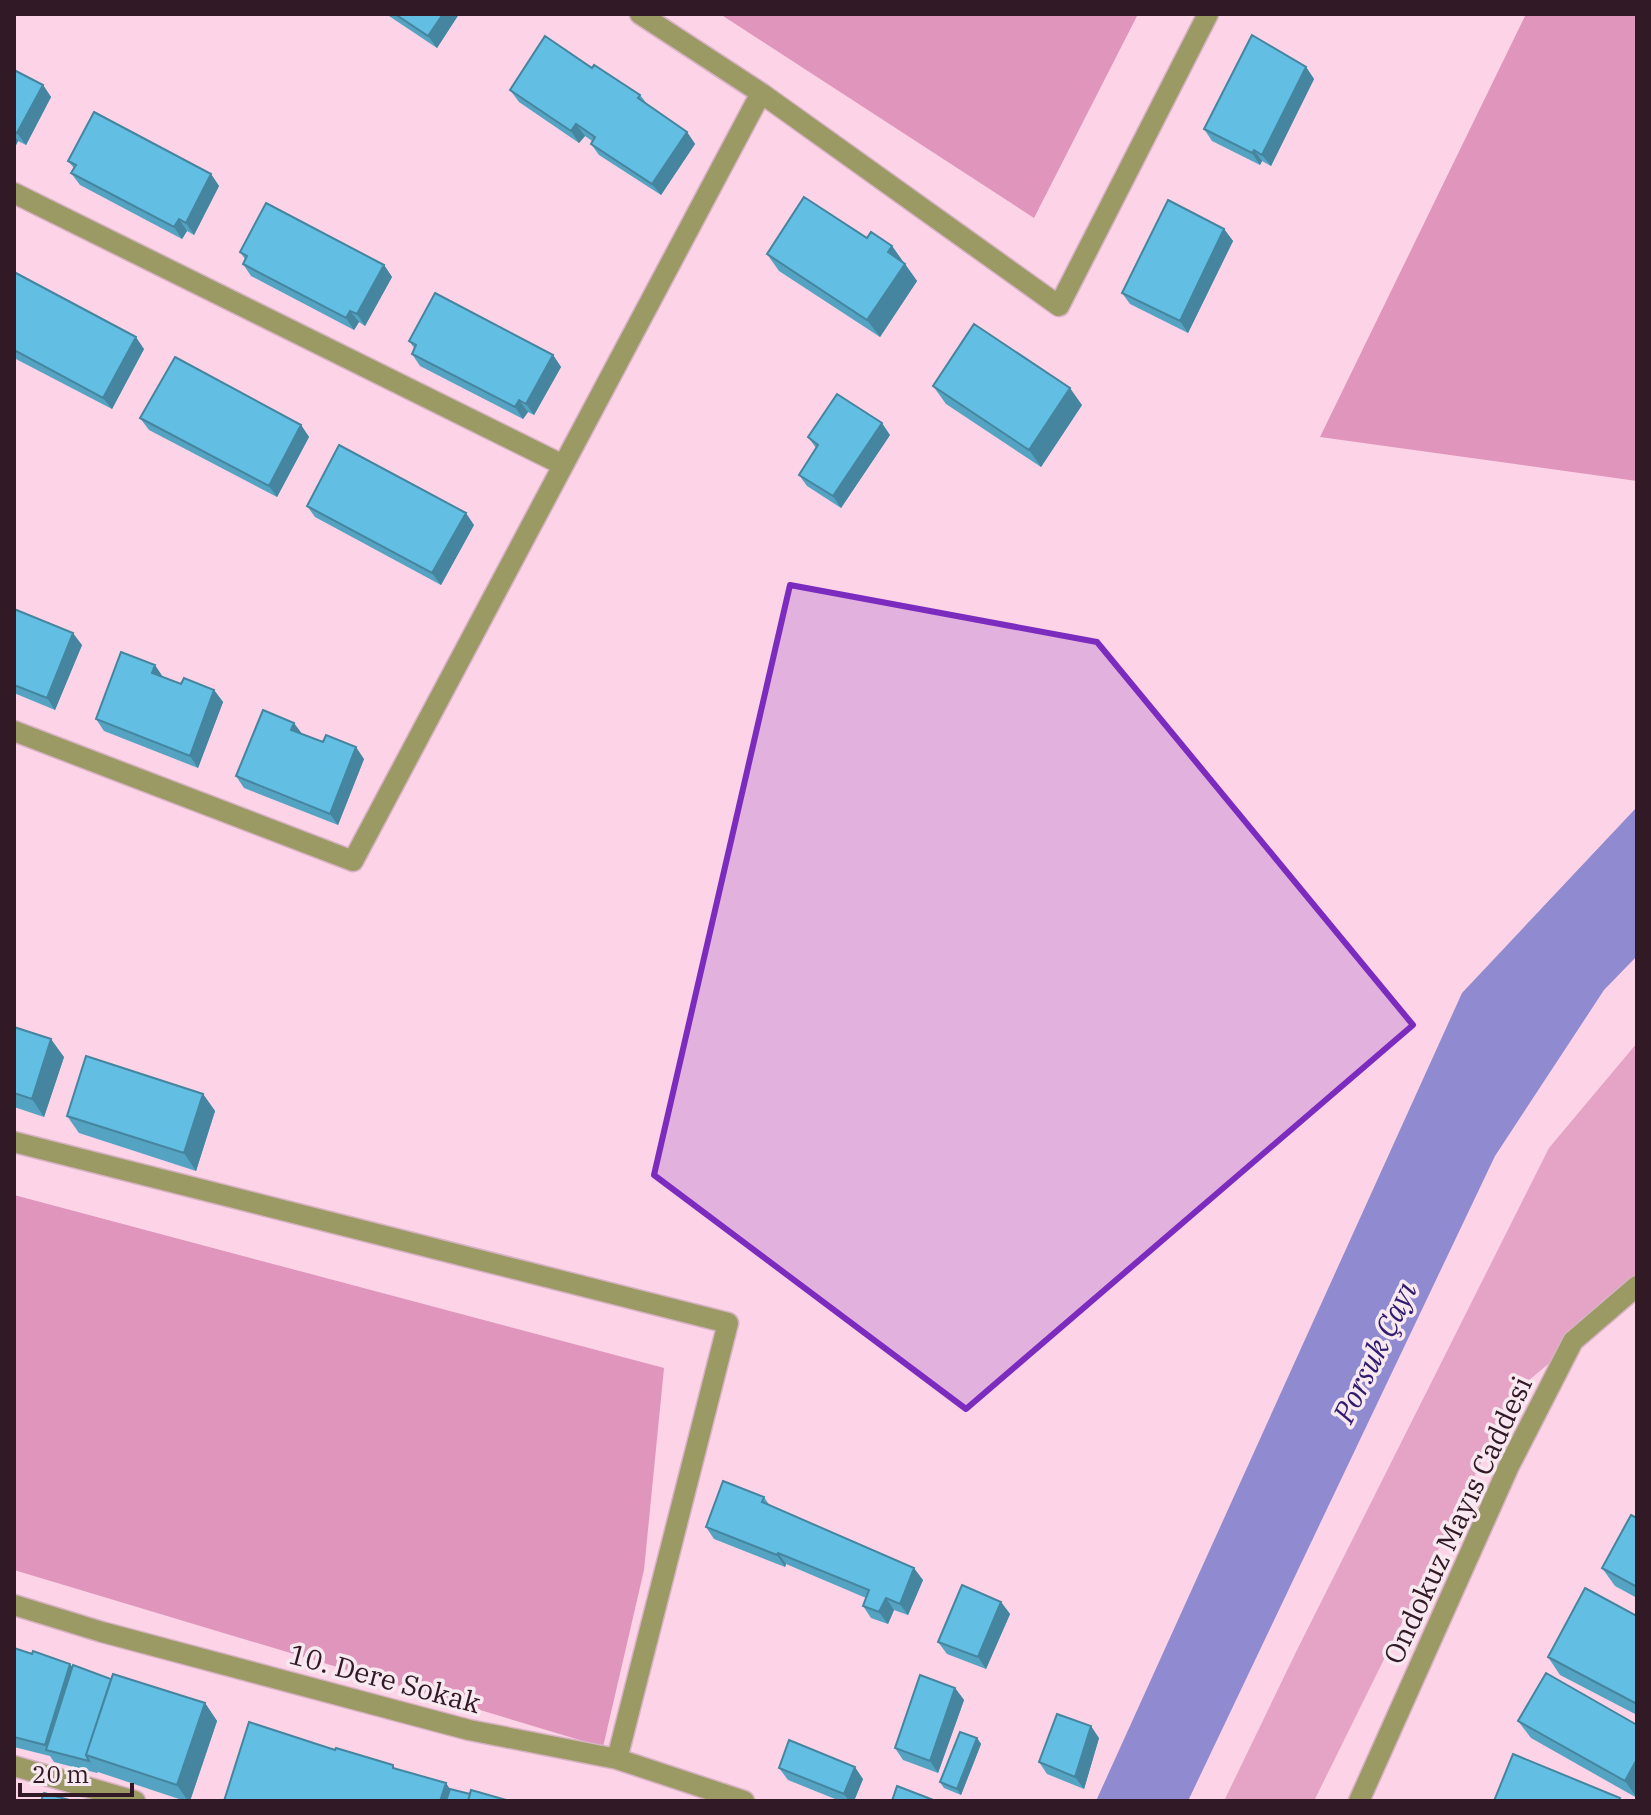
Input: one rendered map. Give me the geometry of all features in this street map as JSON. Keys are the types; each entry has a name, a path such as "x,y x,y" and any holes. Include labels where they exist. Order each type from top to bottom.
{"street":[{"path":"640,14 761,93 1059,306 1208,14"},
{"path":"14,731 353,861 761,93"},
{"path":"14,193 563,465"},
{"path":"14,1142 728,1323 617,1759"},
{"name":"Ondokuz Mayıs Caddesi","path":"1359,1801 1509,1466 1573,1341 1637,1286"},
{"name":"10. Dere Sokak","path":"14,1605 102,1632 469,1730 617,1759 744,1801"},
{"path":"14,1766 135,1801"}],"highlighted area":[{"path":"790,585 1097,642 1413,1025 966,1409 654,1175"}],"shaded area":[{"path":"720,14 1138,14 1034,218"},
{"path":"1526,14 1637,14 1637,481 1320,437"},
{"path":"1637,1043 1637,1290 1517,1390 1314,1801 1224,1801 1549,1148"},
{"path":"14,1195 664,1368 644,1570 603,1747 14,1570"}],"water":[{"name":"Porsuk Çayı","path":"1637,807 1637,956 1604,990 1495,1156 1188,1801 1096,1801 1462,993"}],"building":[{"path":"395,14 443,14 428,36"},
{"path":"1252,35 1306,67 1262,155 1204,129"},
{"path":"545,36 640,95 638,98 687,132 652,184 591,144 595,137 576,124 571,131 510,90"},
{"path":"14,70 43,85 17,133 14,132"},
{"path":"94,112 211,174 186,223 179,219 174,227 71,173 76,165 68,161"},
{"path":"804,197 867,238 871,232 892,246 888,252 905,264 867,320 767,254"},
{"path":"1168,200 1224,229 1180,321 1122,293"},
{"path":"266,203 384,265 357,314 350,311 346,318 243,264 247,256 240,252"},
{"path":"14,272 136,337 103,398 14,350"},
{"path":"435,293 553,355 526,404 519,400 515,407 412,354 416,345 409,341"},
{"path":"974,324 1070,388 1029,450 933,386"},
{"path":"175,357 301,425 269,486 140,418"},
{"path":"837,394 882,423 833,496 799,475 818,445 808,437"},
{"path":"339,445 466,513 432,573 307,506"},
{"path":"14,609 73,633 47,698 14,685"},
{"path":"121,652 155,665 152,673 181,684 184,678 214,690 190,756 96,719"},
{"path":"263,710 294,723 291,730 323,742 326,735 356,747 330,814 236,776"},
{"path":"14,1027 51,1039 32,1099 14,1093"},
{"path":"86,1056 203,1094 184,1153 67,1116"},
{"path":"723,1481 764,1497 762,1502 914,1568 900,1604 886,1598 879,1612 863,1606 869,1590 706,1527"},
{"path":"1631,1515 1637,1518 1637,1587 1602,1568"},
{"path":"962,1585 1001,1602 978,1657 938,1642"},
{"path":"1585,1588 1637,1616 1637,1704 1548,1657"},
{"path":"14,1648 70,1664 45,1745 14,1737"},
{"path":"73,1665 111,1679 86,1755 89,1761 46,1750"},
{"path":"1546,1673 1637,1725 1637,1759 1625,1781 1518,1721"},
{"path":"113,1674 205,1703 177,1785 86,1755"},
{"path":"920,1675 955,1688 930,1761 895,1748"},
{"path":"1057,1714 1091,1726 1075,1777 1039,1762"},
{"path":"249,1722 446,1783 440,1801 224,1801"},
{"path":"960,1732 977,1738 957,1789 940,1782"},
{"path":"789,1740 855,1767 844,1794 779,1768"},
{"path":"1513,1754 1620,1798 1618,1801 1494,1801"},
{"path":"897,1786 936,1801 892,1801"},
{"path":"450,1789 470,1794 468,1801 446,1801"},
{"path":"471,1790 510,1801 468,1801"},
{"path":"44,1793 73,1801 41,1801"}]}
